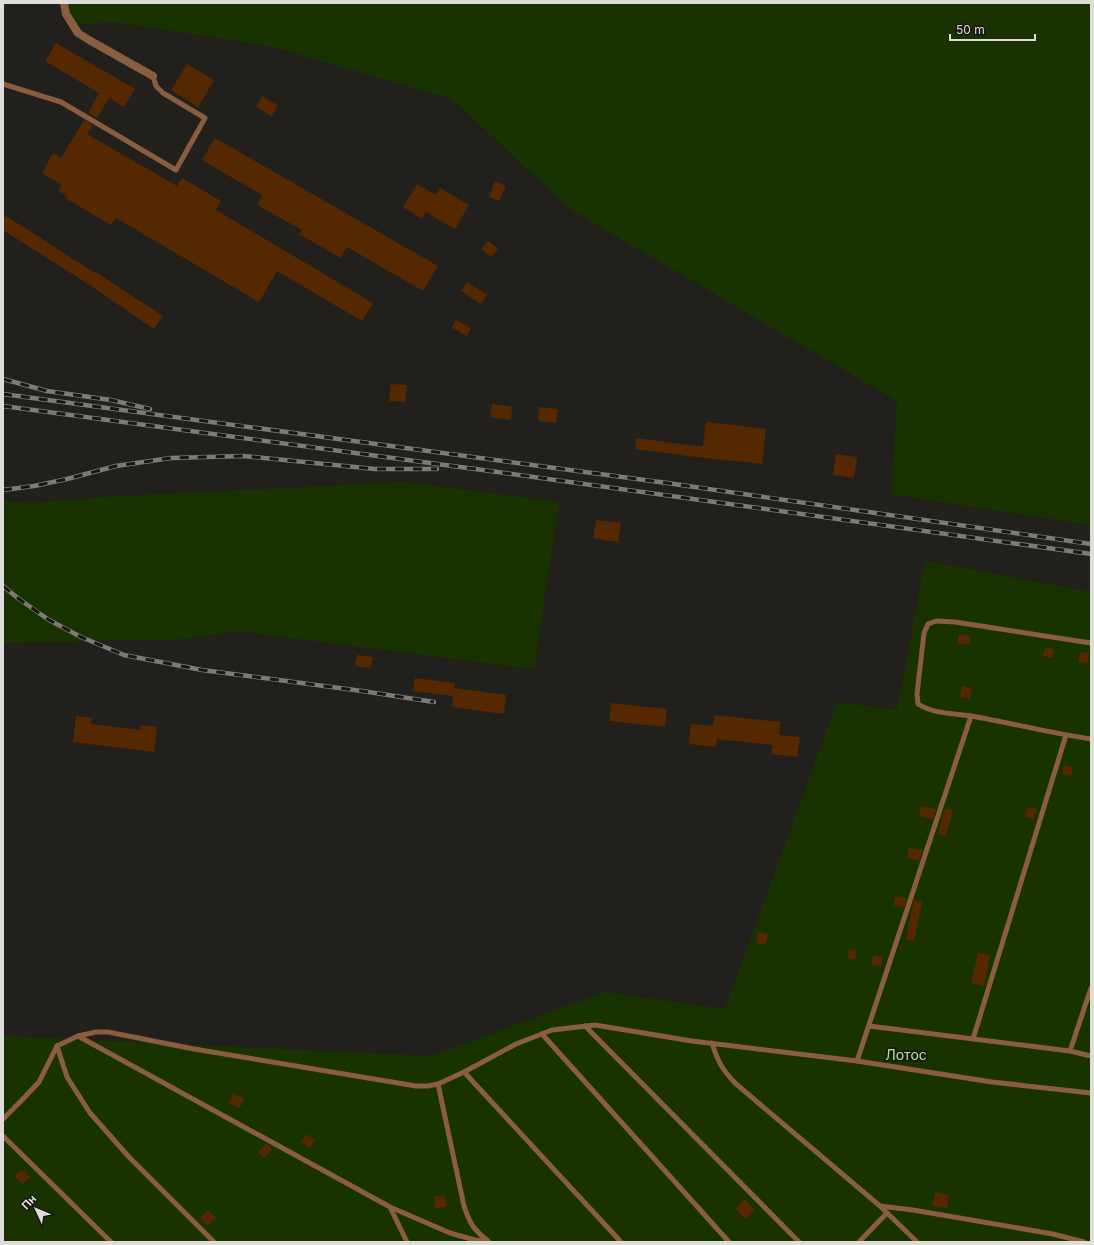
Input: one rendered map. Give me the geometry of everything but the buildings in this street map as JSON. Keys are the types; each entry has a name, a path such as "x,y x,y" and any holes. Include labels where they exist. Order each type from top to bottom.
{"street":[{"path":"64,3 66,14 78,32 89,40 153,76"}],"lane":[{"path":"3,84 61,102 176,170 205,118 163,93 156,86 153,76"},
{"path":"1091,643 936,620 928,624 924,633 917,694 918,704 926,709 1091,739"},
{"path":"857,1061 970,716"},
{"path":"973,1039 1066,735"},
{"path":"1070,1051 1091,988"},
{"path":"3,1119 39,1082 57,1046 78,1036 96,1032 108,1032 194,1049 416,1086 428,1086 438,1084 516,1044 552,1030 595,1025 712,1043 857,1061 992,1082 1091,1093"},
{"path":"585,1026 799,1242"},
{"path":"869,1026 1070,1051 1091,1056"},
{"path":"542,1034 729,1242"},
{"path":"78,1036 390,1207 450,1232 475,1240 488,1242"},
{"path":"712,1043 717,1059 723,1070 735,1083 880,1206 916,1242"},
{"path":"57,1046 67,1077 90,1113 129,1157 214,1242"},
{"path":"464,1072 621,1242"},
{"path":"438,1084 464,1206 474,1230 488,1242"},
{"path":"3,1136 111,1242"},
{"path":"880,1206 913,1210 1053,1234 1084,1242"},
{"path":"390,1207 407,1242"},
{"path":"859,1242 887,1213"}],"green space":[{"path":"64,3 1091,3 1091,525 891,494 897,401 571,210 452,99 269,46 114,22 72,25"},
{"path":"405,482 559,502 534,669 237,631 184,639 3,643 3,501 31,503 122,496"},
{"name":"Лотос","path":"925,561 1091,592 1091,1242 3,1242 3,1036 431,1056 604,992 725,1009 837,702 897,710"}],"railway":[{"path":"3,379 47,391 111,400 150,409"},
{"path":"3,394 667,483 1091,544"},
{"path":"3,406 505,473 1091,554"},
{"path":"3,490 34,486 67,479 116,466 171,458 243,456 375,469 437,469"},
{"path":"3,586 49,620 81,637 124,655 202,670 434,702"}]}
